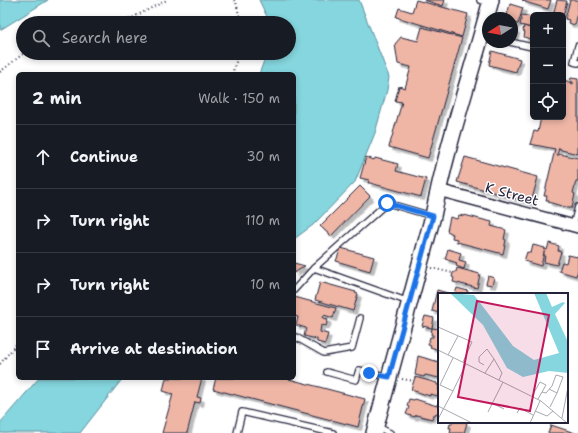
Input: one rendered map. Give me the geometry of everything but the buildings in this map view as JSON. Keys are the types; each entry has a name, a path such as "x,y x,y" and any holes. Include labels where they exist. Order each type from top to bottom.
{"main road":[{"path":"486,12 487,1"},
{"path":"375,429 395,378 409,303 433,216 438,190 482,44"}],"street":[{"name":"K Street","path":"438,190 576,226"}],"lane":[{"path":"518,43 530,46"},
{"path":"578,46 574,62 578,63"},
{"path":"296,288 314,268 387,203 433,216"},
{"path":"576,226 578,207"},
{"path":"314,268 409,303"},
{"path":"296,337 324,353 352,348 360,318"},
{"path":"328,372 356,380 359,370 395,378"},
{"path":"237,433 242,412 333,433"},
{"path":"375,429 390,433"}],"path":[{"path":"136,16 167,0"},
{"path":"234,0 236,2 239,16"},
{"path":"0,72 16,59"},
{"path":"233,72 237,60"},
{"path":"432,268 453,273"},
{"path":"0,364 16,344"},
{"path":"395,378 414,382"}],"water":[{"path":"0,0 48,0 22,16 16,16 16,20 0,30"},
{"path":"259,0 359,0 389,77 387,90 375,133 355,182 313,225 296,238 296,72 260,72 264,60 296,60 296,16 267,16"},
{"path":"37,380 121,380 80,433 0,433 0,423"}],"route":[{"path":"369,373 389,377 433,216 387,203"}]}
